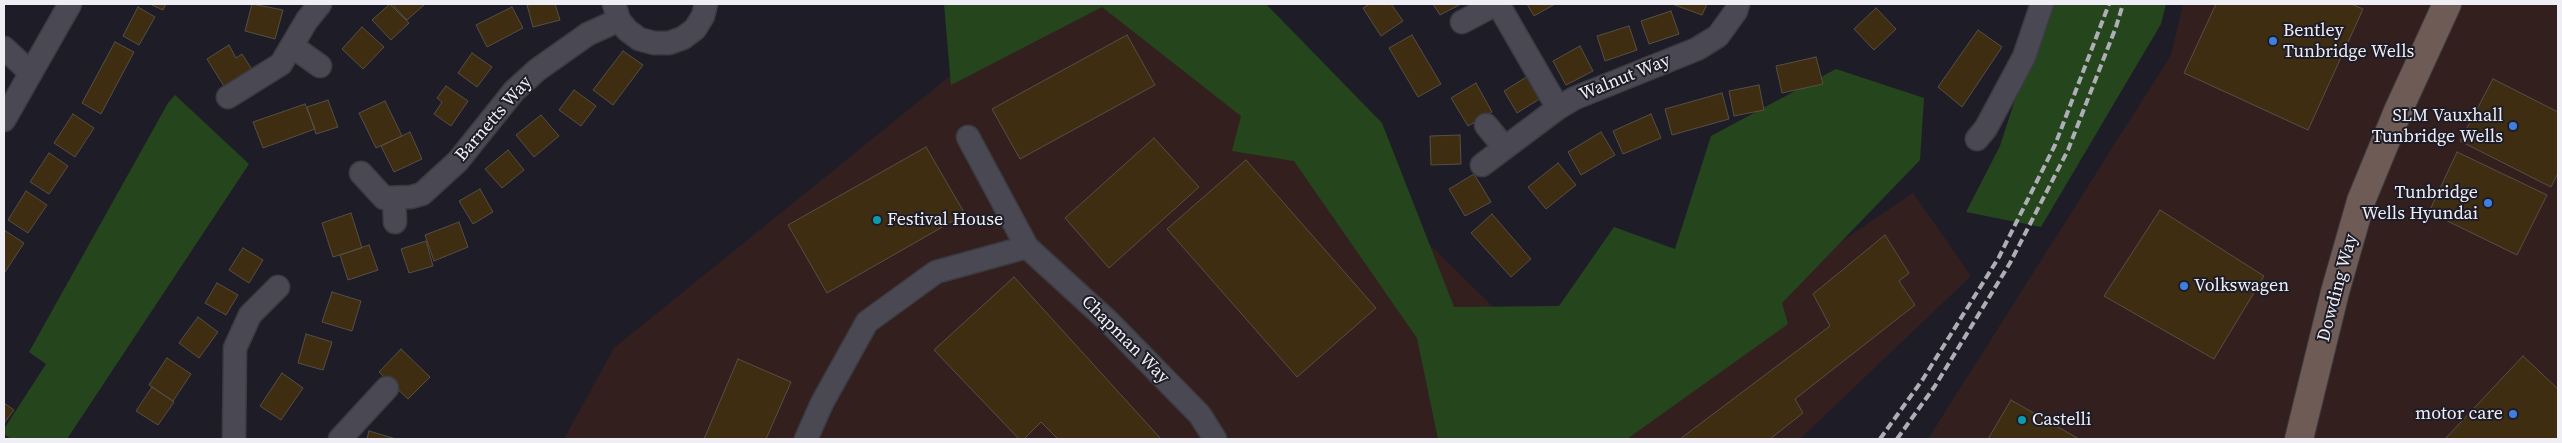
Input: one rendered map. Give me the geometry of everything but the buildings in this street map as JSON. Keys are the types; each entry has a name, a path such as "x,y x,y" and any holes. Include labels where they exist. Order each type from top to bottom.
{"street":[{"path":"4,120 70,4"},
{"path":"228,97 281,64 320,4"},
{"path":"617,12 627,30 639,39 654,43 669,43 683,38 695,29 703,16 706,4"},
{"path":"1462,22 1497,4 1558,108"},
{"name":"Walnut Way","path":"1482,165 1558,108 1628,75 1697,49 1718,36 1736,11 1738,4"},
{"path":"1977,139 1986,128 2024,57 2042,4"},
{"name":"Dowding Way","path":"2299,439 2335,292 2362,201 2398,111 2447,4"},
{"name":"Barnetts Way","path":"394,198 411,197 422,194 428,189 458,161 514,91 537,70 617,12"},
{"path":"292,46 320,66"},
{"path":"4,48 31,73"},
{"path":"1486,125 1504,148"},
{"name":"Chapman Way","path":"968,137 1028,247 1115,328 1200,416 1215,439"},
{"path":"361,173 384,198 394,198 395,222"},
{"path":"806,439 822,402 867,322 936,272 1028,247"},
{"path":"234,439 234,348 250,315 278,287"},
{"path":"340,439 387,388"}],"shaded area":[{"path":"1039,4 1185,4 1596,408 1913,193 1971,276 1800,439 564,439 614,348"},
{"path":"2183,4 2558,4 2558,439 1928,439 2171,55"}],"green space":[{"path":"944,4 1266,4 1382,123 1454,307 1559,306 1614,227 1675,249 1711,136 1836,69 1924,98 1920,160 1782,303 1788,324 1627,439 1438,439 1417,338 1294,161 1232,151 1241,116 1102,7 951,85"},
{"path":"2046,4 2166,4 2161,24 2041,227 1966,212 2000,146"},
{"path":"175,95 249,164 67,439 11,439 4,434 4,429 46,364 29,352 168,103"}],"railway":[{"path":"1880,439 1923,379 1999,257 2055,145 2109,4"},
{"path":"1897,439 1935,386 2010,263 2068,150 2116,27 2123,4"}],"place":[{"name":"Bentley Tunbridge Wells","path":"2273,41"},
{"name":"SLM Vauxhall Tunbridge Wells","path":"2513,126"},
{"name":"Tunbridge Wells Hyundai","path":"2488,203"},
{"name":"Festival House","path":"877,220"},
{"name":"Volkswagen","path":"2184,286"},
{"name":"motor care","path":"2513,414"},
{"name":"Castelli","path":"2022,420"}]}
